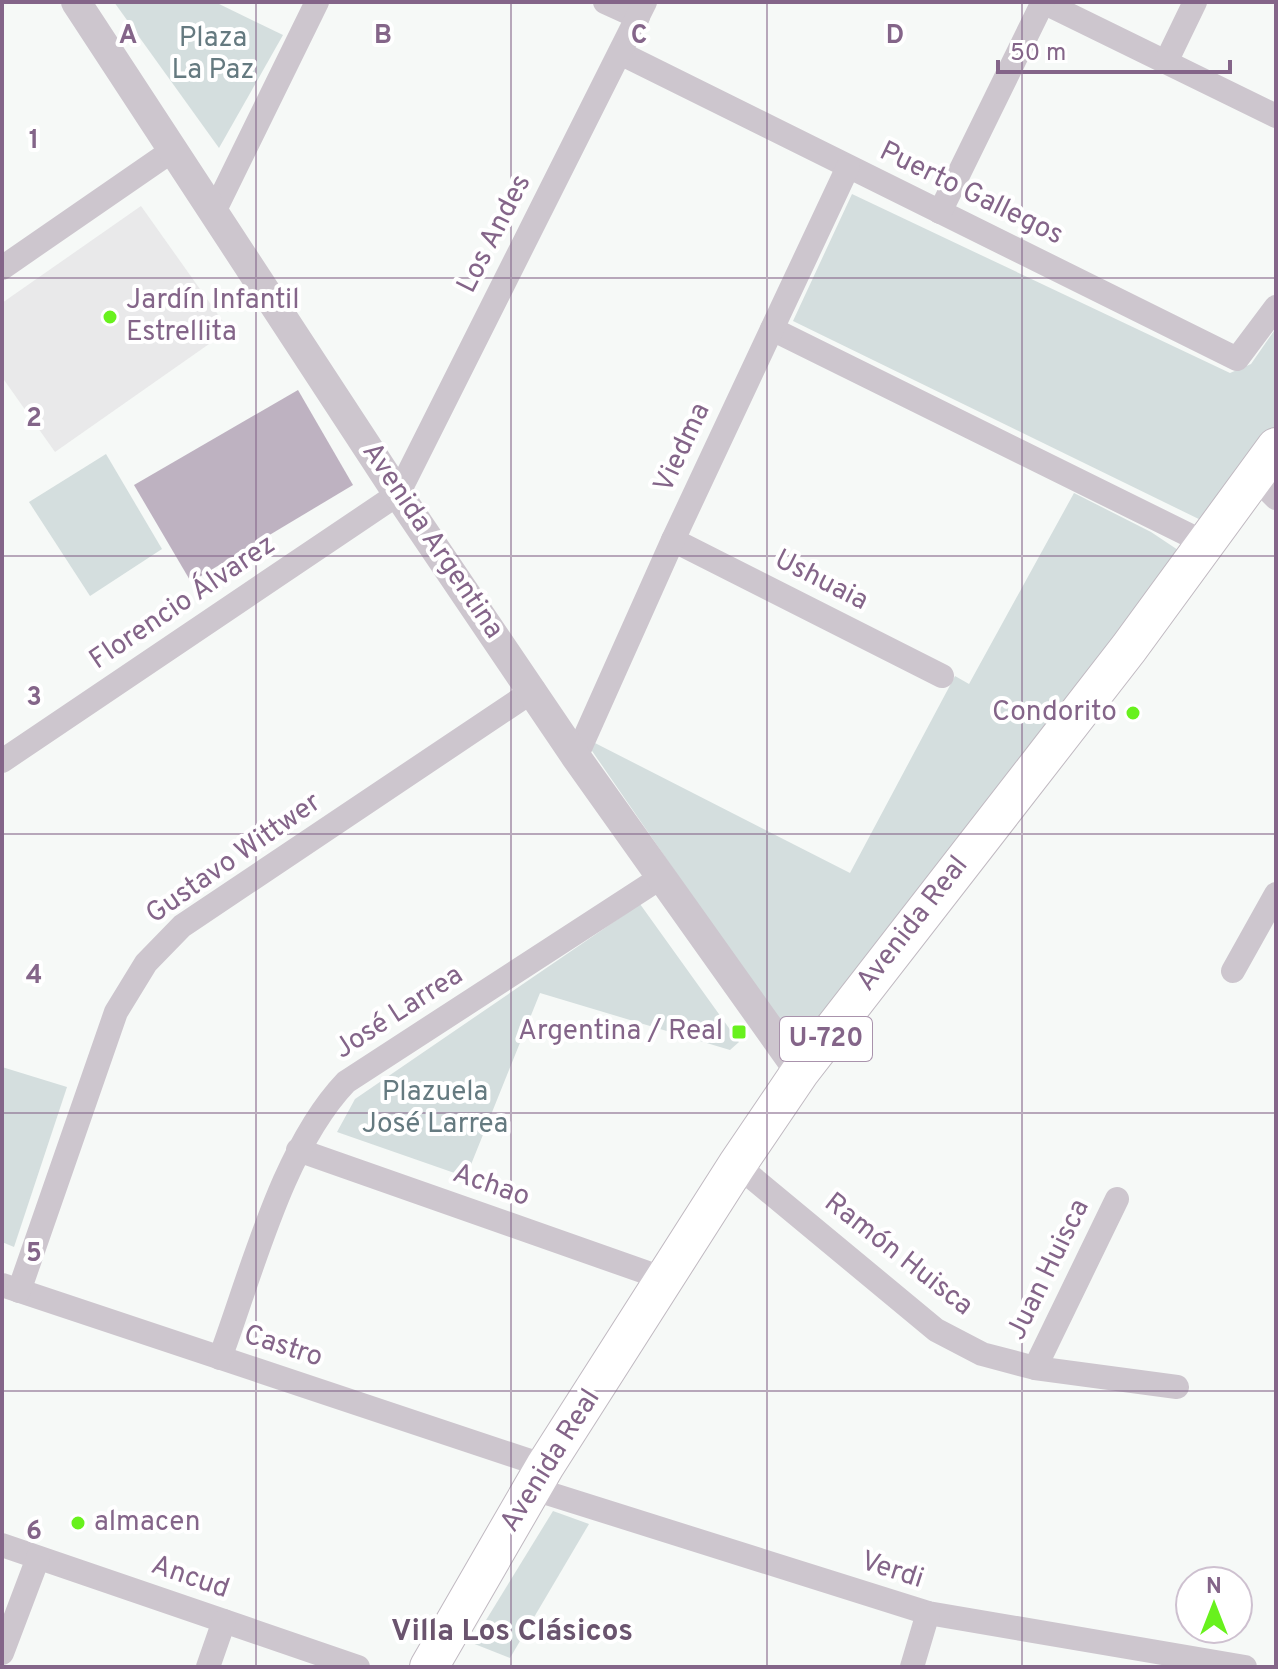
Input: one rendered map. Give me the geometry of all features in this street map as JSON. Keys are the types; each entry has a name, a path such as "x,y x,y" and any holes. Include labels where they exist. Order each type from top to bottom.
{"main road":[{"name":"Avenida Real","path":"429,1667 538,1477 800,1072 1129,648 1205,543 1269,474"}],"street":[{"name":"Avenida Argentina","path":"76,2 398,494 660,878 800,1072"},
{"path":"214,212 317,2"},
{"path":"605,2 641,10"},
{"path":"940,212 1043,2 1276,116"},
{"path":"1166,62 1195,2"},
{"name":"Los Andes","path":"398,494 641,10"},
{"name":"Puerto Gallegos","path":"620,53 1237,359 1276,307"},
{"path":"2,268 173,150"},
{"name":"Viedma","path":"576,757 673,540 848,167"},
{"path":"772,329 1205,543"},
{"name":"Florencio Álvarez","path":"2,761 398,494"},
{"name":"Ushuaia","path":"673,540 942,676"},
{"name":"Gustavo Wittwer","path":"10,1288 116,1012 146,963 182,926 534,690"},
{"name":"José Larrea","path":"220,1358 298,1150 320,1112 346,1082 660,878"},
{"path":"1233,971 1276,894"},
{"name":"Achao","path":"298,1150 665,1279"},
{"name":"Ramón Huisca","path":"737,1165 936,1330 982,1354 1035,1368 1177,1387"},
{"name":"Juan Huisca","path":"1035,1368 1117,1199"},
{"name":"Castro","path":"10,1288 220,1358 538,1477"},
{"name":"Verdi","path":"538,1477 928,1613 1245,1667"},
{"name":"Ancud","path":"2,1545 358,1667"},
{"path":"2,1653 38,1558"},
{"path":"912,1667 928,1613"},
{"path":"208,1667 224,1621"}],"shaded area":[{"name":"Jardín Infantil Estrellita","path":"141,206 229,330 55,452 2,377 2,303"}],"green space":[{"name":"Plaza La Paz","path":"114,2 215,2 283,35 219,148"},
{"path":"852,194 1230,373 1251,364 1276,328 1276,434 1209,524 793,321"},
{"path":"106,454 162,549 90,596 29,502"},
{"path":"1074,493 1151,532 1184,554 812,1026 781,1025 590,748 593,742 850,873 955,676 969,684"},
{"name":"Plazuela José Larrea","path":"640,904 739,1042 730,1050 540,993 466,1177 337,1132 355,1099"},
{"path":"2,1067 67,1087 14,1247 2,1242"},
{"path":"553,1511 589,1524 510,1658 472,1643"}],"building":[{"path":"298,390 353,485 191,582 134,485"}],"place":[{"name":"Jardín Infantil Estrellita","path":"110,317"},
{"name":"Condorito","path":"1133,713"},
{"name":"Argentina / Real","path":"739,1032"},
{"name":"almacen","path":"78,1523"}],"district":[{"name":"Villa Los Clásicos","path":"512,1632"}]}
